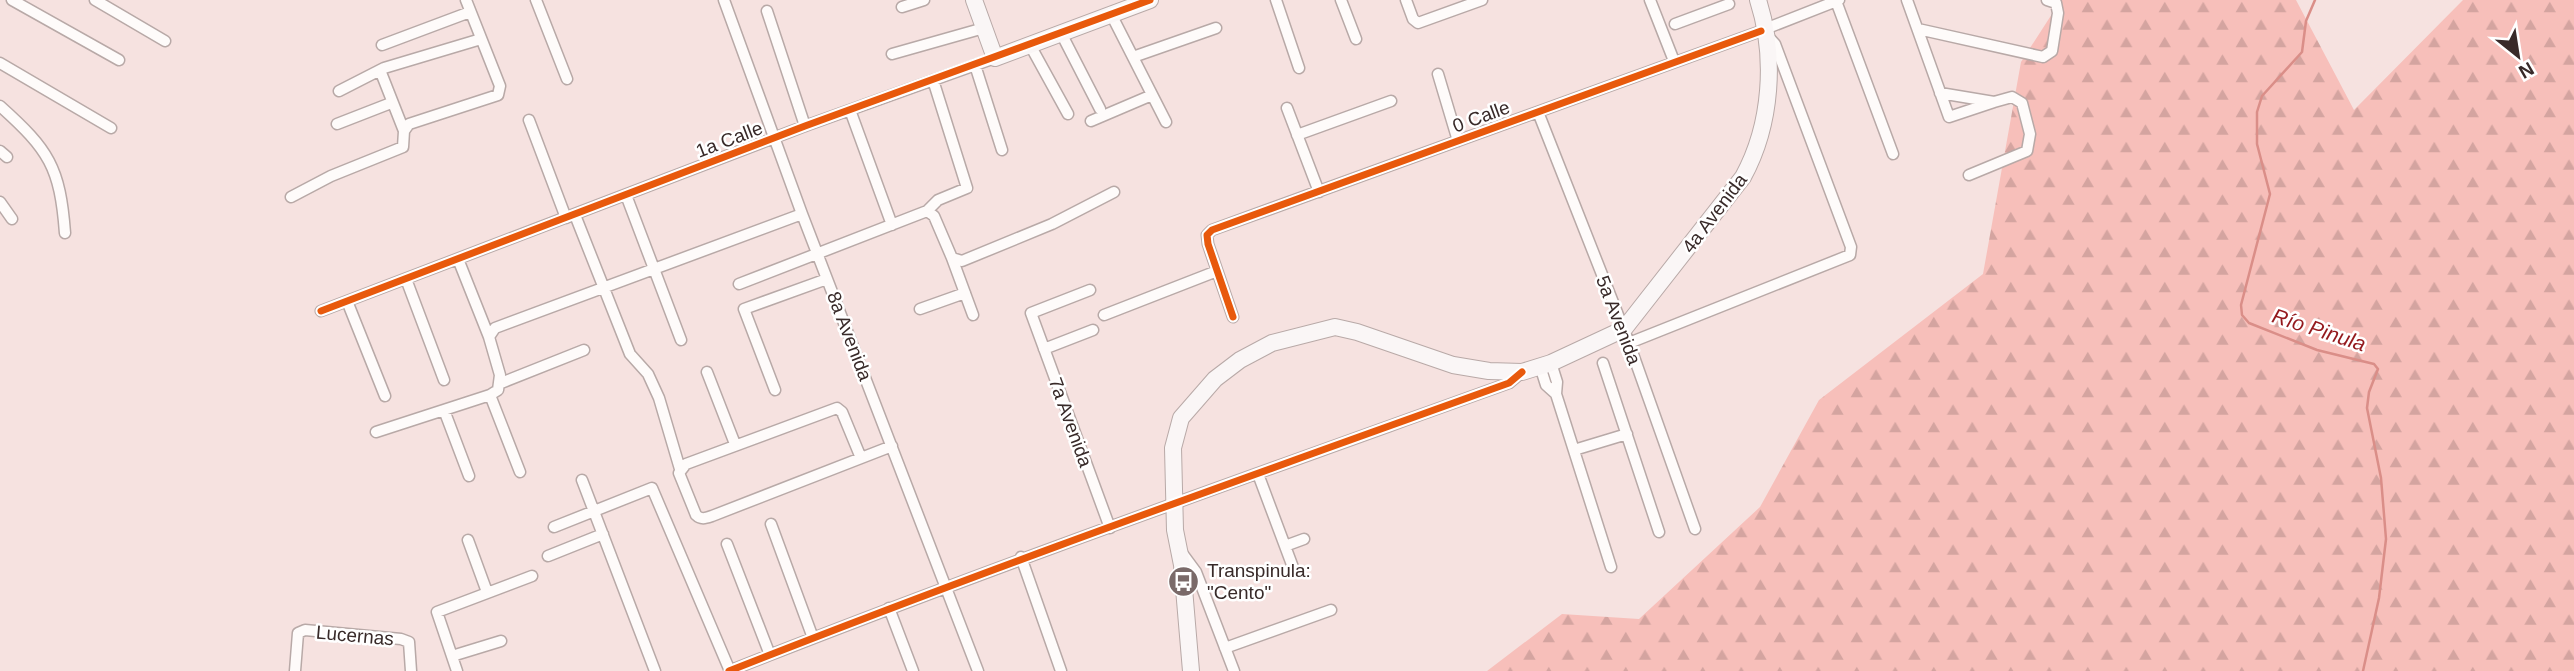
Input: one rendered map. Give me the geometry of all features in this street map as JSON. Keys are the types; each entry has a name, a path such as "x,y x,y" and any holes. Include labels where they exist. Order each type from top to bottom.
{"main road":[{"path":"974,0 995,58"},
{"name":"1a Calle","path":"995,58 1150,0"},
{"name":"4a Avenida","path":"1748,0 1764,33"},
{"name":"4a Avenida","path":"1627,336 1736,187 1751,162 1761,134 1767,99 1768,65 1758,0"},
{"path":"1191,671 1181,552 1175,530 1173,448 1181,418 1215,379 1240,360 1272,343 1335,327 1453,365 1522,372 1627,336"},
{"path":"1175,530 1171,553 1180,625 1188,641"}],"street":[{"path":"12,0 119,60"},
{"path":"94,0 165,41"},
{"path":"404,131 419,120 498,95 500,89 466,0"},
{"path":"536,0 567,79"},
{"name":"8a Avenida","path":"724,0 802,215 978,671"},
{"path":"902,7 924,0"},
{"path":"1276,0 1299,68"},
{"path":"1341,0 1356,39"},
{"path":"1406,0 1413,19 1418,23 1467,2 1482,0"},
{"path":"1650,0 1674,61"},
{"path":"1698,0 1703,13"},
{"path":"1907,0 1951,118 2012,97 2022,103 2029,134 2027,151 1969,175"},
{"path":"1918,29 2043,57 2052,51 2058,13 2056,3 2047,0"},
{"path":"1837,1 1893,154"},
{"name":"0 Calle","path":"1217,271 1206,238 1212,230 1674,61 1764,33 1837,1"},
{"path":"1675,23 1729,4"},
{"path":"767,11 805,127"},
{"path":"382,45 470,12"},
{"path":"1111,14 1166,122"},
{"path":"892,54 984,28"},
{"path":"1133,57 1216,29"},
{"path":"1061,33 1100,109"},
{"name":"4a Avenida","path":"1627,336 1850,256 1851,247 1775,44 1764,33"},
{"path":"339,91 380,69 481,39"},
{"path":"1030,45 1068,114"},
{"name":"1a Calle","path":"321,311 849,110 995,58"},
{"path":"0,63 111,128"},
{"path":"975,65 1002,150"},
{"path":"291,197 331,176 403,147 404,131 380,69"},
{"path":"1438,74 1458,141"},
{"path":"739,284 927,211 938,200 967,187 933,80"},
{"path":"1940,93 1994,102"},
{"path":"1091,121 1152,95"},
{"path":"1297,135 1391,101"},
{"path":"337,124 391,103"},
{"path":"0,106 36,141 51,163 62,195 65,233"},
{"path":"1287,108 1319,192"},
{"path":"849,110 892,225"},
{"name":"5a Avenida","path":"1538,112 1627,336 1695,530"},
{"path":"529,121 630,354 648,374 659,398 696,515 702,518 892,446"},
{"path":"952,258 962,261 994,249 1052,224 1114,192"},
{"path":"626,195 681,340"},
{"path":"0,202 12,219"},
{"path":"927,211 934,216 973,314"},
{"path":"489,337 490,332 504,324 802,215"},
{"path":"458,259 489,337 501,383"},
{"path":"1104,315 1217,271 1233,317"},
{"path":"406,279 444,380"},
{"path":"775,390 744,309 827,279"},
{"name":"7a Avenida","path":"1090,290 1036,309 1032,316 1110,528"},
{"path":"920,309 965,293"},
{"path":"348,301 385,396"},
{"path":"1044,349 1093,330"},
{"path":"376,432 490,395 501,383 584,350"},
{"path":"1603,363 1659,532"},
{"path":"1545,365 1557,382 1556,394 1611,567"},
{"path":"707,372 735,444"},
{"path":"554,527 652,488 730,671 947,585 1509,383 1522,372"},
{"path":"490,395 520,472"},
{"path":"680,469 735,444 837,408 842,412 861,458"},
{"path":"444,410 470,476"},
{"path":"1574,450 1627,433"},
{"path":"1258,474 1294,570"},
{"path":"582,480 654,671"},
{"path":"771,524 813,638"},
{"path":"548,556 603,534"},
{"path":"468,540 487,592"},
{"path":"1285,546 1304,540"},
{"path":"727,544 770,655"},
{"path":"1181,552 1196,572 1234,671"},
{"path":"1021,558 1060,671"},
{"path":"457,671 437,612 532,576"},
{"path":"889,608 913,671"},
{"path":"1225,648 1331,610"},
{"name":"Lucernas","path":"296,671 295,640 298,633 305,630 409,642 411,671"},
{"path":"452,656 501,641"}],"green space":[{"path":"2061,0 2296,0 2354,110 2463,0 2574,0 2574,671 1487,671 1562,614 1639,619 1760,507 1819,400 1983,274 2021,62"}],"waterway":[{"name":"Río Pinula","path":"2315,0 2306,21 2302,52 2262,96 2257,112 2257,144 2270,194 2241,305 2242,315 2249,323 2317,350 2374,364 2378,369 2369,392 2367,408 2381,478 2386,539 2379,598 2363,671"}],"cycle path":[{"path":"321,311 805,126 1150,0"},
{"path":"1233,317 1208,244 1207,235 1212,230 1761,31"},
{"path":"729,671 1020,560 1509,383 1522,372"}],"place":[{"name":"Transpinula: \"Cento\"","path":"1184,581"}]}
